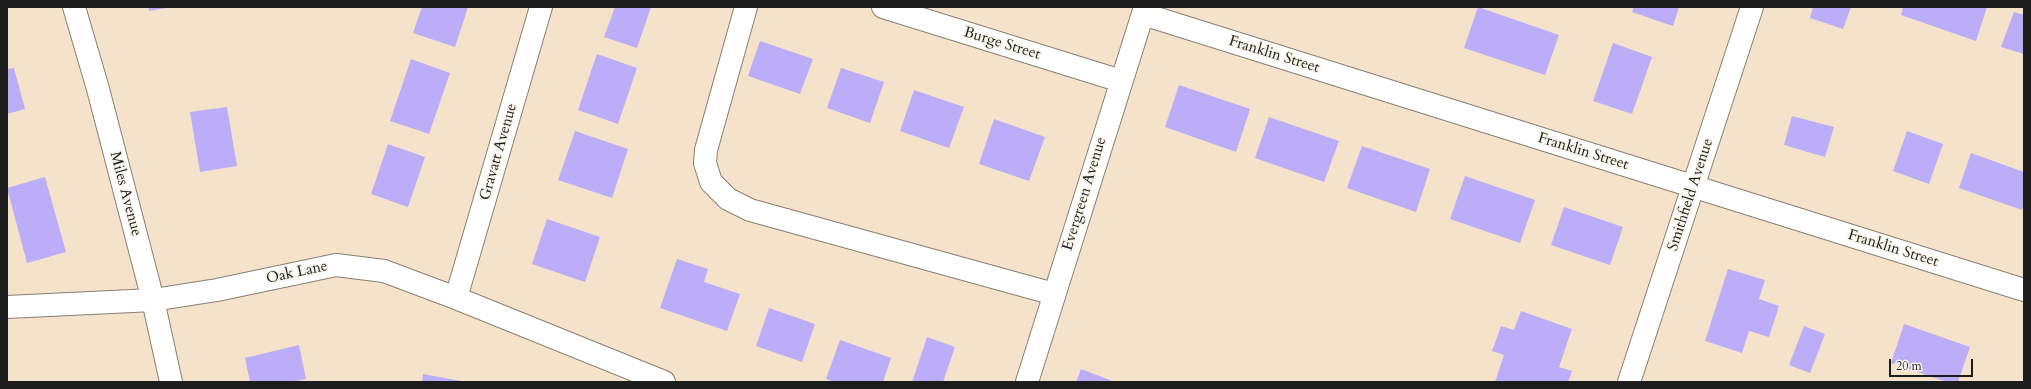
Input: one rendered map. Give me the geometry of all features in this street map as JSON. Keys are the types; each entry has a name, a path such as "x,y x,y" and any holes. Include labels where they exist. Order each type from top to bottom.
{"street":[{"name":"Miles Avenue","path":"74,7 98,89 153,300 171,382"},
{"name":"Gravatt Avenue","path":"456,298 541,7"},
{"path":"746,7 706,150 705,164 711,182 728,199 750,210 1054,294"},
{"name":"Burge Street","path":"882,7 1121,81"},
{"name":"Smithfield Avenue","path":"1629,382 1752,7"},
{"name":"Evergreen Avenue","path":"1027,382 1144,10"},
{"name":"Franklin Street","path":"1144,10 1694,187 2024,290"},
{"name":"Oak Lane","path":"7,307 153,300 217,290 336,264 384,271 456,298 664,382"}],"building":[{"path":"148,7 166,7 166,8 149,11"},
{"path":"422,7 468,7 455,47 413,33"},
{"path":"615,7 651,7 637,48 604,37"},
{"path":"1478,7 1559,35 1545,75 1464,48"},
{"path":"1634,7 1679,7 1673,26 1632,12"},
{"path":"1813,7 1851,7 1843,29 1810,18"},
{"path":"1903,7 1987,7 1976,41 1901,15"},
{"path":"2014,12 2024,15 2024,54 2001,47"},
{"path":"760,41 813,59 800,94 748,76"},
{"path":"1613,43 1652,57 1632,114 1593,101"},
{"path":"597,54 637,68 618,124 578,110"},
{"path":"411,59 450,73 429,134 390,121"},
{"path":"14,68 25,109 7,114 7,69"},
{"path":"841,68 884,82 870,123 827,108"},
{"path":"1179,85 1250,109 1236,152 1165,127"},
{"path":"914,90 964,107 949,148 900,131"},
{"path":"227,107 237,166 200,172 190,112"},
{"path":"1792,116 1834,127 1825,157 1784,145"},
{"path":"1269,117 1339,141 1324,182 1255,158"},
{"path":"994,119 1045,137 1029,181 979,164"},
{"path":"575,131 628,149 612,198 558,180"},
{"path":"1907,131 1943,144 1929,184 1893,171"},
{"path":"388,144 425,157 408,207 371,194"},
{"path":"1362,146 1430,169 1416,212 1347,188"},
{"path":"1971,153 2024,172 2024,203 2022,210 1959,188"},
{"path":"1465,176 1535,200 1520,243 1450,219"},
{"path":"45,177 66,252 27,263 7,188"},
{"path":"1564,207 1623,227 1610,265 1551,245"},
{"path":"547,219 600,237 585,282 532,264"},
{"path":"677,259 708,269 704,282 740,294 727,331 660,308"},
{"path":"1728,269 1765,280 1759,299 1779,306 1769,337 1749,331 1742,353 1705,341"},
{"path":"769,308 815,324 802,362 756,346"},
{"path":"1521,311 1572,329 1559,367 1572,371 1568,382 1495,382 1504,355 1492,351 1501,326 1514,330"},
{"path":"1904,324 1970,347 1958,382 1947,382 1891,363"},
{"path":"1804,326 1825,334 1810,373 1789,365"},
{"path":"927,337 955,347 943,382 912,382"},
{"path":"840,340 891,358 883,382 835,382 826,379"},
{"path":"299,345 306,379 292,382 250,382 245,358"},
{"path":"1081,369 1115,382 1076,382"},
{"path":"423,374 461,381 461,382 422,382"}]}
